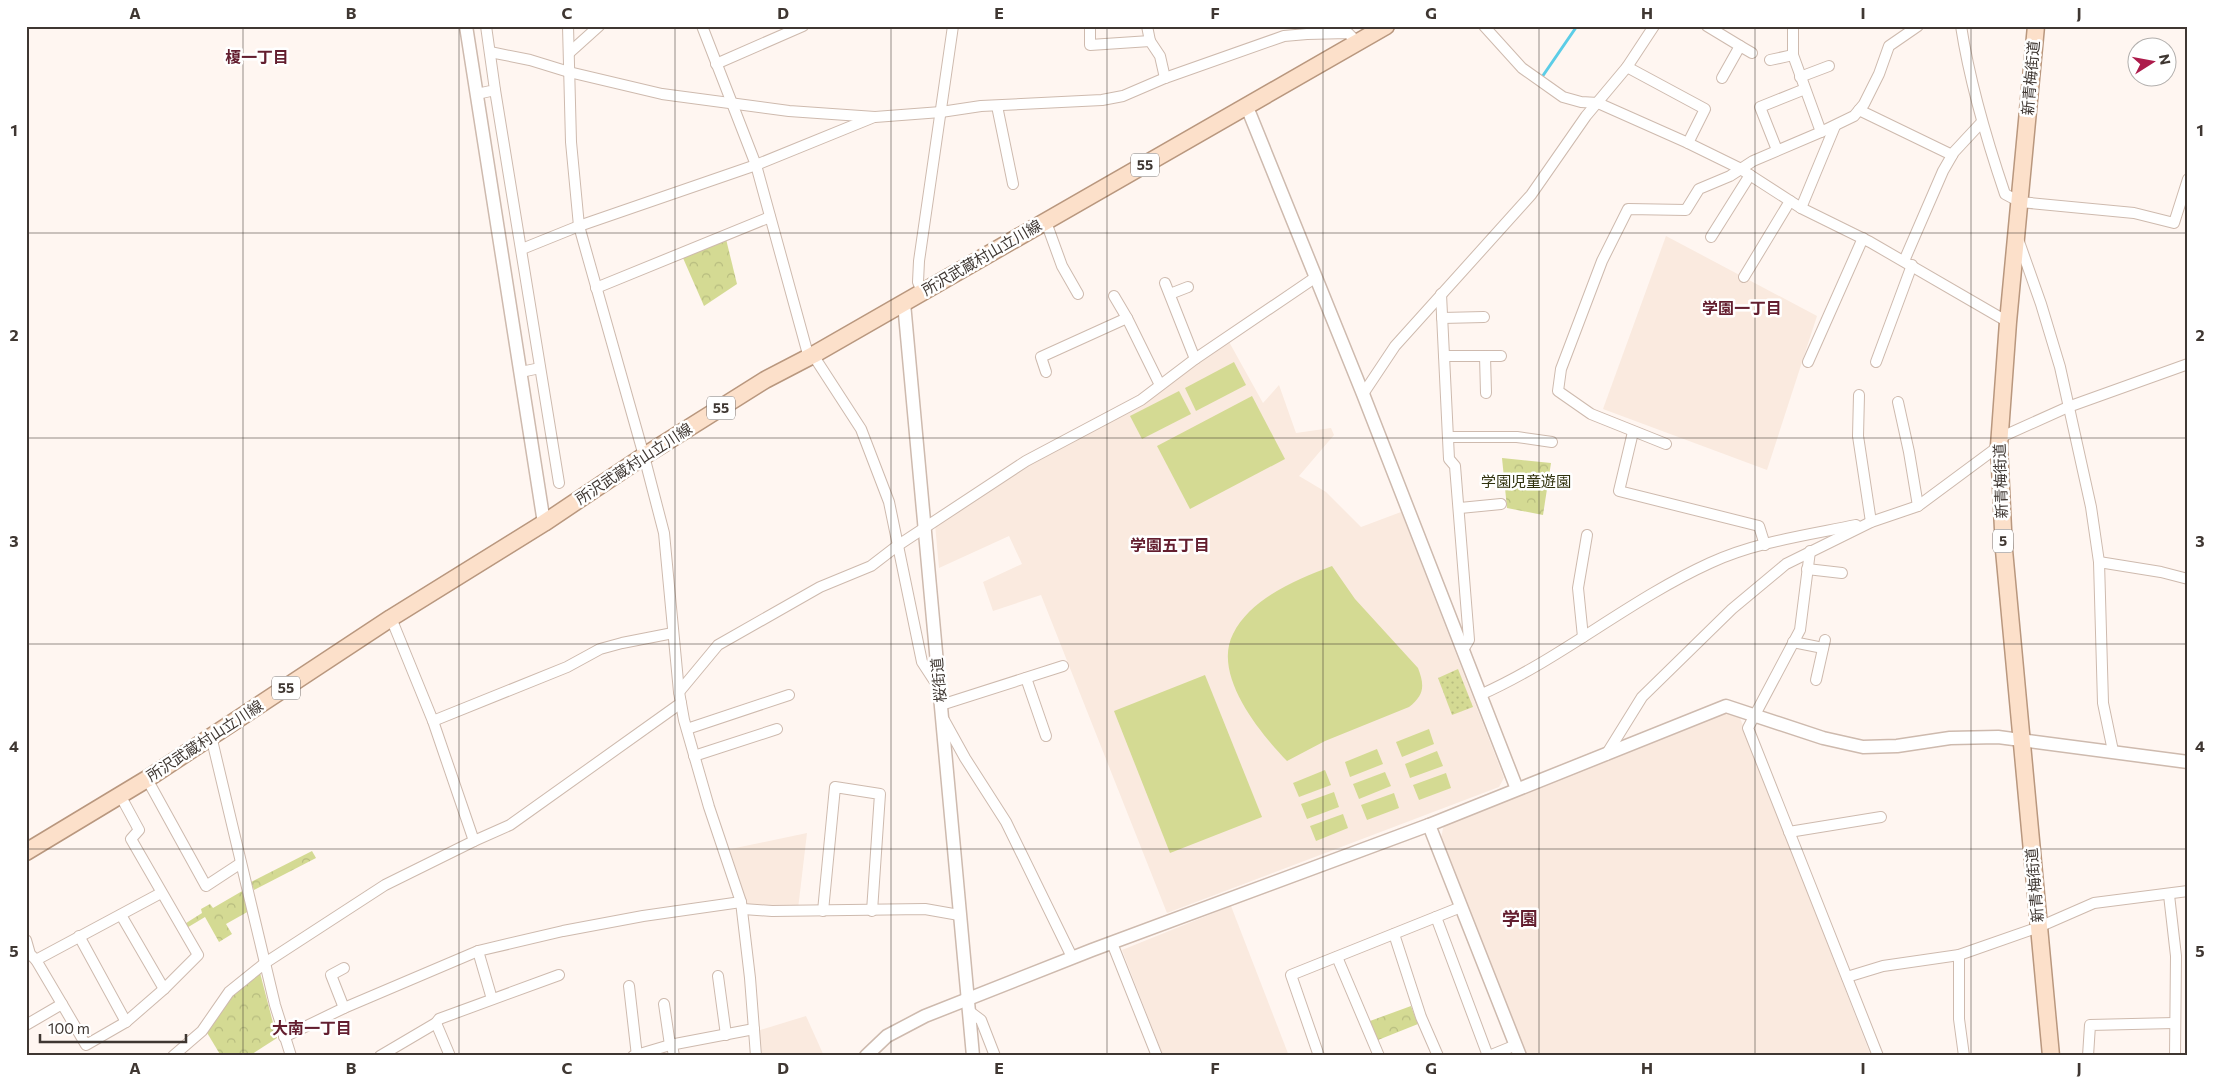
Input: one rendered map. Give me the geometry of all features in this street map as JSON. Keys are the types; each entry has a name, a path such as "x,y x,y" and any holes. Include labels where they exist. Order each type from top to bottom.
{"main road":[{"name":"所沢武蔵村山立川線","path":"26,852 147,779 391,618 544,523 644,456 766,380 811,357 1386,26"},
{"name":"新青梅街道","path":"2036,26 2008,322 1999,442 2000,506 2051,1056"}],"street":[{"path":"466,26 544,523"},
{"path":"486,26 559,483"},
{"path":"568,26 570,142 579,226 664,533 679,692 694,756 709,807 742,905 756,1056"},
{"path":"569,53 599,26"},
{"path":"702,26 756,165 811,357 861,429 889,502 922,662 939,689"},
{"path":"716,64 803,26"},
{"path":"922,292 918,282 919,261 953,26"},
{"path":"1090,26 1090,45 1150,41"},
{"path":"1147,26 1150,41 1160,56 1165,78"},
{"path":"1484,26 1522,68 1563,97 1581,102 1598,103 1688,142 1739,168 1802,208 1908,263 2008,322"},
{"path":"1363,394 1395,346 1531,195 1586,116 1628,67 1654,26"},
{"path":"1707,26 1752,53"},
{"path":"1793,26 1793,55 1821,132"},
{"path":"1666,444 1591,414 1558,391 1561,369 1602,261 1628,209 1686,210 1698,189 1730,176 1739,168 1777,150 1854,116 1879,74 1889,46 1918,26"},
{"path":"1961,26 1967,70 1981,123 2005,194 2020,202 2134,213 2174,223 2188,179"},
{"path":"490,52 530,60 568,72 662,94 790,111 875,116 1102,100 1123,96 1165,78 1284,36 1348,33 1358,43"},
{"path":"1722,78 1740,46"},
{"path":"1770,60 1793,55"},
{"path":"1800,77 1829,66"},
{"path":"1628,67 1705,109 1688,142"},
{"path":"1777,150 1760,107 1805,89"},
{"path":"477,94 496,90"},
{"path":"997,106 1013,184"},
{"path":"1247,107 1363,394 1517,789"},
{"path":"1859,110 1952,155"},
{"path":"522,249 579,226 756,165 875,116"},
{"path":"1876,362 1908,263 1943,171 1952,155 1981,123"},
{"path":"1802,208 1835,126"},
{"path":"1711,238 1750,175"},
{"path":"1744,276 1790,200"},
{"path":"596,288 770,218"},
{"path":"1046,222 1062,266 1078,294"},
{"path":"2017,233 2060,367 2091,507 2099,562 2104,703 2113,751"},
{"path":"1808,362 1863,238"},
{"path":"679,692 718,646 820,587 871,566 897,546 1026,461 1141,400 1195,360 1316,277"},
{"path":"1166,283 1195,360"},
{"path":"1170,294 1188,287"},
{"path":"1441,294 1449,459 1455,466 1460,508 1469,640 1463,650"},
{"path":"1114,296 1160,385"},
{"name":"桜街道","path":"904,303 973,1056"},
{"path":"1442,318 1484,317"},
{"path":"1046,372 1041,357 1127,318"},
{"path":"1444,356 1500,356"},
{"path":"1484,356 1486,393"},
{"path":"1480,694 1516,678 1668,583 1712,562 1765,545 1871,522 1918,506 1999,442 2068,407 2188,364"},
{"path":"521,372 540,368"},
{"path":"1859,394 1858,436 1871,522"},
{"path":"1898,402 1910,452 1918,506"},
{"path":"1633,432 1619,491 1759,526 1765,545"},
{"path":"1448,437 1518,437 1552,442"},
{"path":"1460,508 1501,504"},
{"path":"1606,755 1642,697 1732,609 1786,564 1871,522"},
{"path":"1583,637 1578,588 1587,535"},
{"path":"1810,551 1800,630 1753,715 1748,728 1878,1056"},
{"path":"2099,562 2161,572 2188,579"},
{"path":"1807,568 1842,573"},
{"path":"391,618 433,721 474,841"},
{"path":"433,721 567,667 600,649 673,633"},
{"path":"1793,642 1824,644 1816,680"},
{"path":"1063,666 1026,678 941,711 965,758 1006,822 1072,957"},
{"path":"1026,678 1046,736"},
{"path":"687,729 789,695"},
{"path":"173,1056 202,1031 229,992 265,963 385,885 474,841 510,826 681,703"},
{"path":"866,1056 877,1044 899,1028 968,1005 1072,957 1429,825 1726,706 1823,738 1864,748 1897,746 1950,738 1998,737 2188,762"},
{"path":"694,756 778,729"},
{"path":"211,736 265,963 284,1037 291,1056"},
{"path":"147,779 206,886 241,863"},
{"path":"823,911 835,788 880,794 872,911"},
{"path":"26,940 30,954 36,960 86,1045 126,1022 164,989 198,955 131,839 139,830 120,795"},
{"path":"1789,832 1881,817"},
{"path":"1429,825 1518,1050 1488,1056 1436,917"},
{"path":"1847,977 1883,966 1959,954 2039,927 2094,904 2188,891"},
{"path":"36,960 161,893"},
{"path":"2169,895 2176,956 2175,1056"},
{"path":"284,1037 344,1008 478,951 635,917 742,905 823,911 925,909 959,915"},
{"path":"1320,1056 1290,975 1461,907"},
{"path":"121,914 164,989"},
{"path":"1394,934 1421,1017 1438,1056"},
{"path":"80,936 126,1022"},
{"path":"1112,943 1157,1056"},
{"path":"478,951 492,999"},
{"path":"1959,954 1959,1019 1964,1056"},
{"path":"1337,957 1379,1056"},
{"path":"344,968 332,975 344,1008"},
{"path":"380,1056 394,1052 439,1019 559,975"},
{"path":"718,976 726,1035"},
{"path":"629,986 635,1055 671,1045 754,1029"},
{"path":"26,1025 62,1004"},
{"path":"664,1004 674,1056"},
{"path":"968,1005 981,1020 995,1056"},
{"path":"436,1023 450,1056"},
{"path":"2088,1056 2090,1025 2174,1023"}],"shaded area":[{"path":"1666,236 1817,316 1767,470 1603,409"},
{"path":"1228,340 1263,403 1279,385 1296,433 1331,428 1334,435 1299,476 1326,492 1361,527 1401,512 1504,778 1499,787 1167,913 1041,595 993,611 983,582 1022,564 1009,536 939,568 935,524"},
{"path":"1725,712 1740,718 1871,1056 1527,1056 1441,838 1444,824"},
{"path":"807,833 798,909 745,905 726,850"},
{"path":"1231,906 1289,1056 1163,1056 1122,950"},
{"path":"806,1016 824,1056 759,1056 757,1031"}],"green space":[{"path":"726,239 737,284 704,306 683,258"},
{"path":"1234,362 1246,385 1196,411 1185,388"},
{"path":"1179,391 1191,414 1142,439 1130,416"},
{"path":"1252,396 1285,459 1190,509 1157,446"},
{"name":"学園児童遊園","path":"1502,458 1551,463 1543,515 1507,508"},
{"path":"1332,566 1355,599 1418,668 1422,680 1422,690 1418,698 1409,707 1325,741 1287,761 1264,735 1242,702 1234,685 1229,667 1228,650 1233,634 1241,621 1263,600 1304,577"},
{"path":"1458,669 1473,707 1452,715 1438,678"},
{"path":"1205,675 1262,817 1170,853 1114,711"},
{"path":"1429,729 1434,744 1402,757 1396,742"},
{"path":"1377,749 1383,764 1350,777 1345,762"},
{"path":"1437,751 1443,766 1410,778 1405,764"},
{"path":"1325,770 1331,785 1299,797 1293,783"},
{"path":"1385,772 1391,786 1359,799 1353,784"},
{"path":"1446,773 1451,788 1419,800 1413,785"},
{"path":"1334,792 1339,807 1307,819 1301,804"},
{"path":"1394,793 1399,808 1367,820 1361,805"},
{"path":"1343,814 1348,828 1316,841 1310,826"},
{"path":"312,851 316,858 254,890 251,882"},
{"path":"244,890 249,911 226,924 232,934 219,942 205,917 185,929 183,925 202,913 201,909 210,904 213,908"},
{"path":"259,969 277,1038 249,1056 221,1056 206,1031 229,999"},
{"path":"1411,1006 1418,1024 1378,1040 1370,1021"}],"waterway":[{"path":"1542,77 1577,26"}],"district":[{"name":"榎一丁目","path":"257,57"},
{"name":"学園一丁目","path":"1742,308"},
{"name":"学園五丁目","path":"1170,545"},
{"name":"学園","path":"1520,919"},
{"name":"大南一丁目","path":"312,1028"}]}
